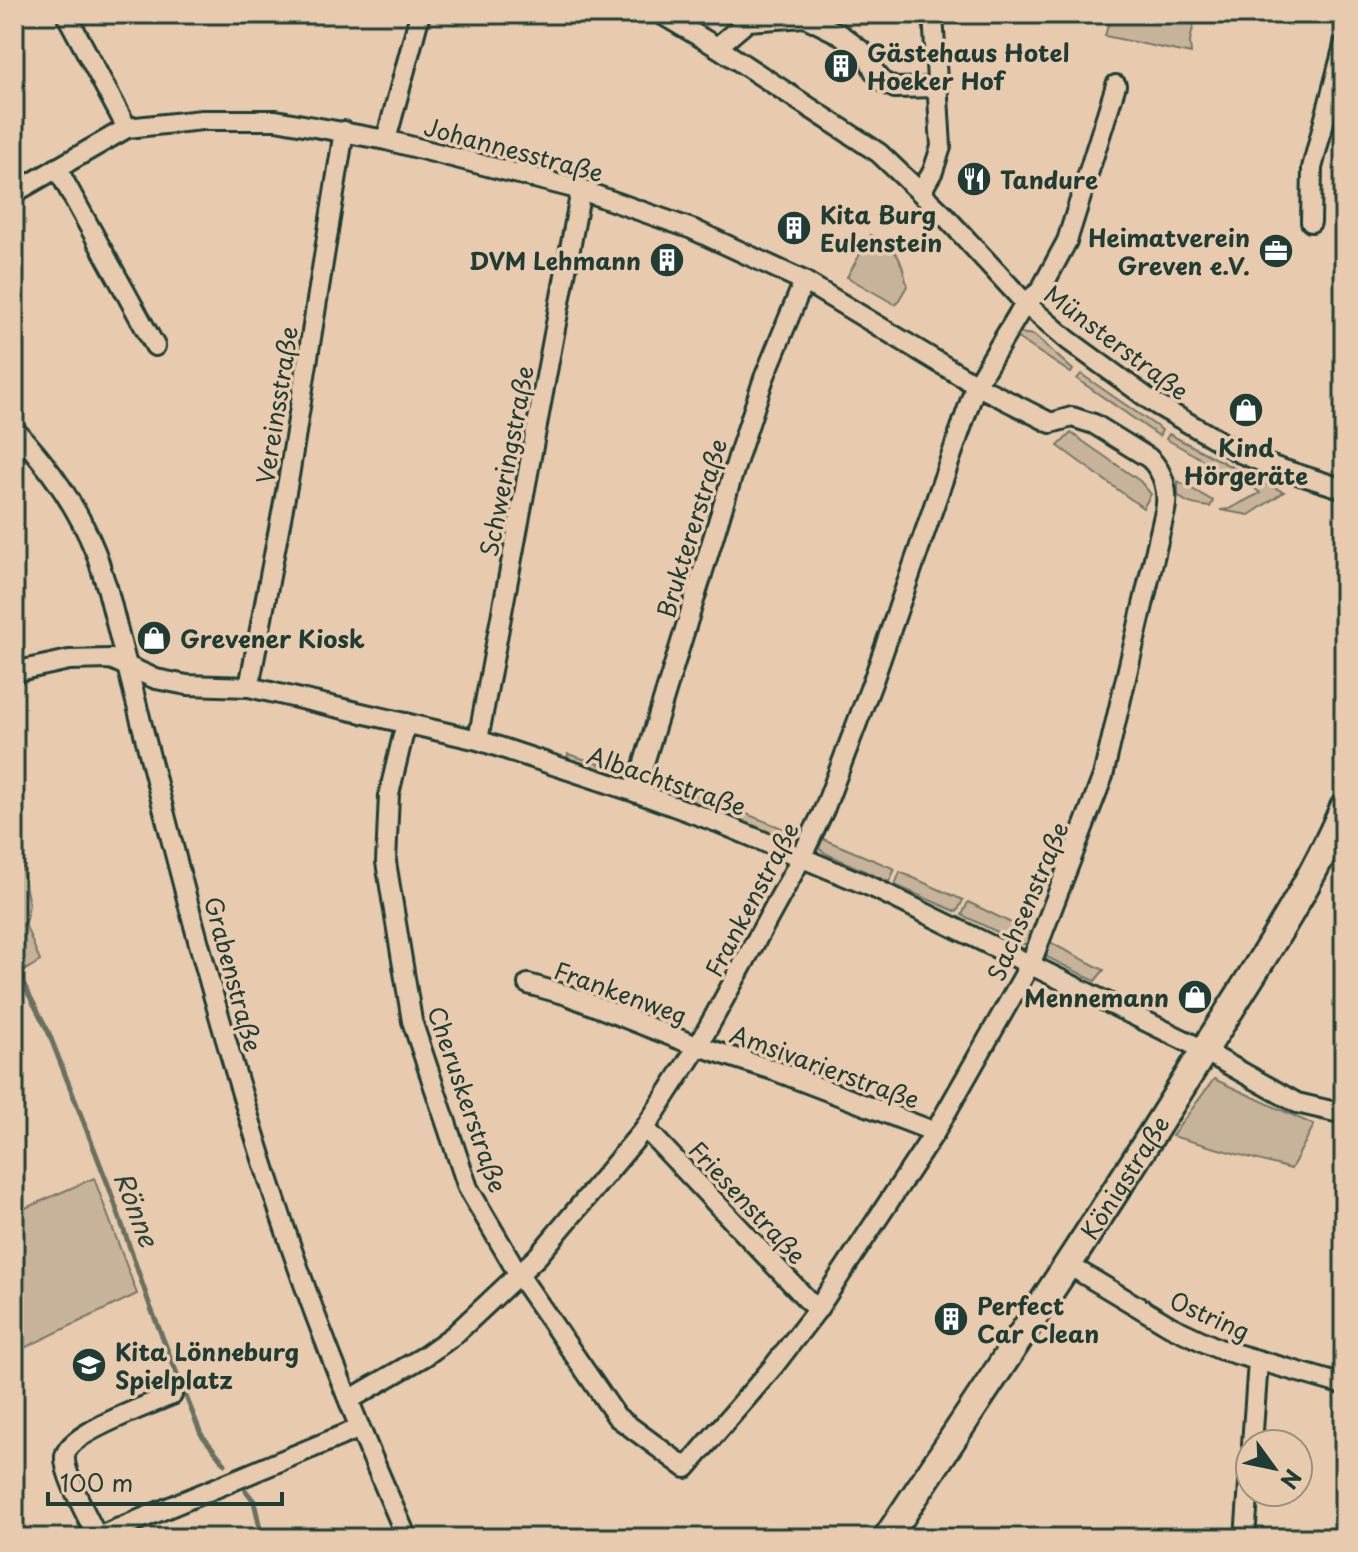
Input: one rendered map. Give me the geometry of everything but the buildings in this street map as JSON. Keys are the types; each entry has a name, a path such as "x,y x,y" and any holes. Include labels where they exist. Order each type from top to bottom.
{"street":[{"path":"66,14 127,128"},
{"path":"386,140 420,14"},
{"name":"Münsterstraße","path":"661,14 879,153 921,192 1025,303 1068,340 1185,423 1272,466 1344,489"},
{"path":"921,192 933,171 941,147 933,14"},
{"path":"717,47 748,21 805,17 841,35 867,55 883,82 895,88 938,87"},
{"path":"1311,222 1312,168 1344,45"},
{"name":"Frankenstraße","path":"349,1400 425,1356 454,1335 519,1275 645,1128 698,1046 802,857 845,758 976,385 1025,303 1040,291 1067,241 1116,85"},
{"name":"Johannesstraße","path":"14,193 127,128 202,120 276,120 344,131 581,190 692,229 804,281 976,385"},
{"name":"Vereinsstraße","path":"249,687 289,476 344,131"},
{"path":"57,168 155,346"},
{"name":"Schweringstraße","path":"478,740 581,190"},
{"name":"Bruktererstraße","path":"635,792 764,378 804,281"},
{"name":"Sachsenstraße","path":"686,1468 773,1367 817,1310 935,1132 1031,963 1103,776 1167,505 1165,484 1157,465 1149,458 1094,424 1072,417 1051,423 976,385"},
{"name":"Grabenstraße","path":"14,429 32,448 71,502 95,550 225,1036 283,1225 360,1428 407,1538"},
{"name":"Albachtstraße","path":"14,672 69,660 111,659 156,679 249,687 478,740 635,792 717,822 892,896 1205,1051 1297,1103 1344,1114"},
{"name":"Cheruskerstraße","path":"406,723 389,794 386,862 412,1021 468,1188 519,1275 617,1417 686,1468"},
{"name":"Königstraße","path":"887,1538 1205,1051 1308,882 1344,807"},
{"name":"Frankenweg","path":"528,984 581,1000 698,1046"},
{"name":"Amsivarierstraße","path":"698,1046 776,1071 935,1132"},
{"name":"Friesenstraße","path":"645,1128 817,1310"},
{"name":"Ostring","path":"1067,1264 1170,1326 1219,1349 1344,1385"},
{"path":"1253,1428 1258,1362"},
{"path":"172,1395 83,1435 65,1455 96,1538 360,1428"},
{"path":"1245,1538 1247,1508"}],"shaded area":[{"path":"1111,14 1196,14 1190,41 1191,54 1105,36"},
{"path":"871,235 893,250 903,267 907,286 896,305 847,277"},
{"path":"1019,333 1034,335 1073,370 1071,373 1016,337"},
{"path":"1081,374 1162,430 1159,436 1077,379"},
{"path":"1071,433 1140,481 1151,494 1143,508 1058,446"},
{"path":"1169,434 1253,478 1246,484 1166,439"},
{"path":"1178,481 1213,501 1210,507 1192,504 1181,498 1178,495"},
{"path":"1258,481 1284,492 1249,515 1220,510 1229,509 1260,493 1254,488"},
{"path":"568,754 632,774 629,783 565,763"},
{"path":"649,778 717,802 714,811 652,790"},
{"path":"729,807 802,836 798,845 726,816"},
{"path":"15,830 29,905 25,924 40,961 14,977"},
{"path":"823,839 895,869 889,882 819,849"},
{"path":"900,872 963,900 957,912 895,885"},
{"path":"968,902 1036,935 1030,944 1022,944 962,915"},
{"path":"1047,941 1104,970 1095,981 1047,957"},
{"path":"1214,1079 1314,1125 1291,1169 1172,1136"},
{"path":"94,1178 137,1294 14,1353 14,1213"}],"waterway":[{"name":"Rönne","path":"14,966 48,1031 201,1434 225,1464"},
{"name":"Rönne","path":"246,1491 254,1501 262,1538"}],"place":[{"name":"Gästehaus Hotel Hoeker Hof","path":"841,66"},
{"name":"Tandure","path":"974,179"},
{"name":"Kita Burg Eulenstein","path":"794,228"},
{"name":"Heimatverein Greven e.V.","path":"1276,251"},
{"name":"DVM Lehmann","path":"667,260"},
{"name":"Kind Hörgeräte","path":"1246,410"},
{"name":"Grevener Kiosk","path":"154,638"},
{"name":"Mennemann","path":"1195,997"},
{"name":"Perfect Car Clean","path":"951,1319"},
{"name":"Kita Lönneburg Spielplatz","path":"89,1365"}]}
